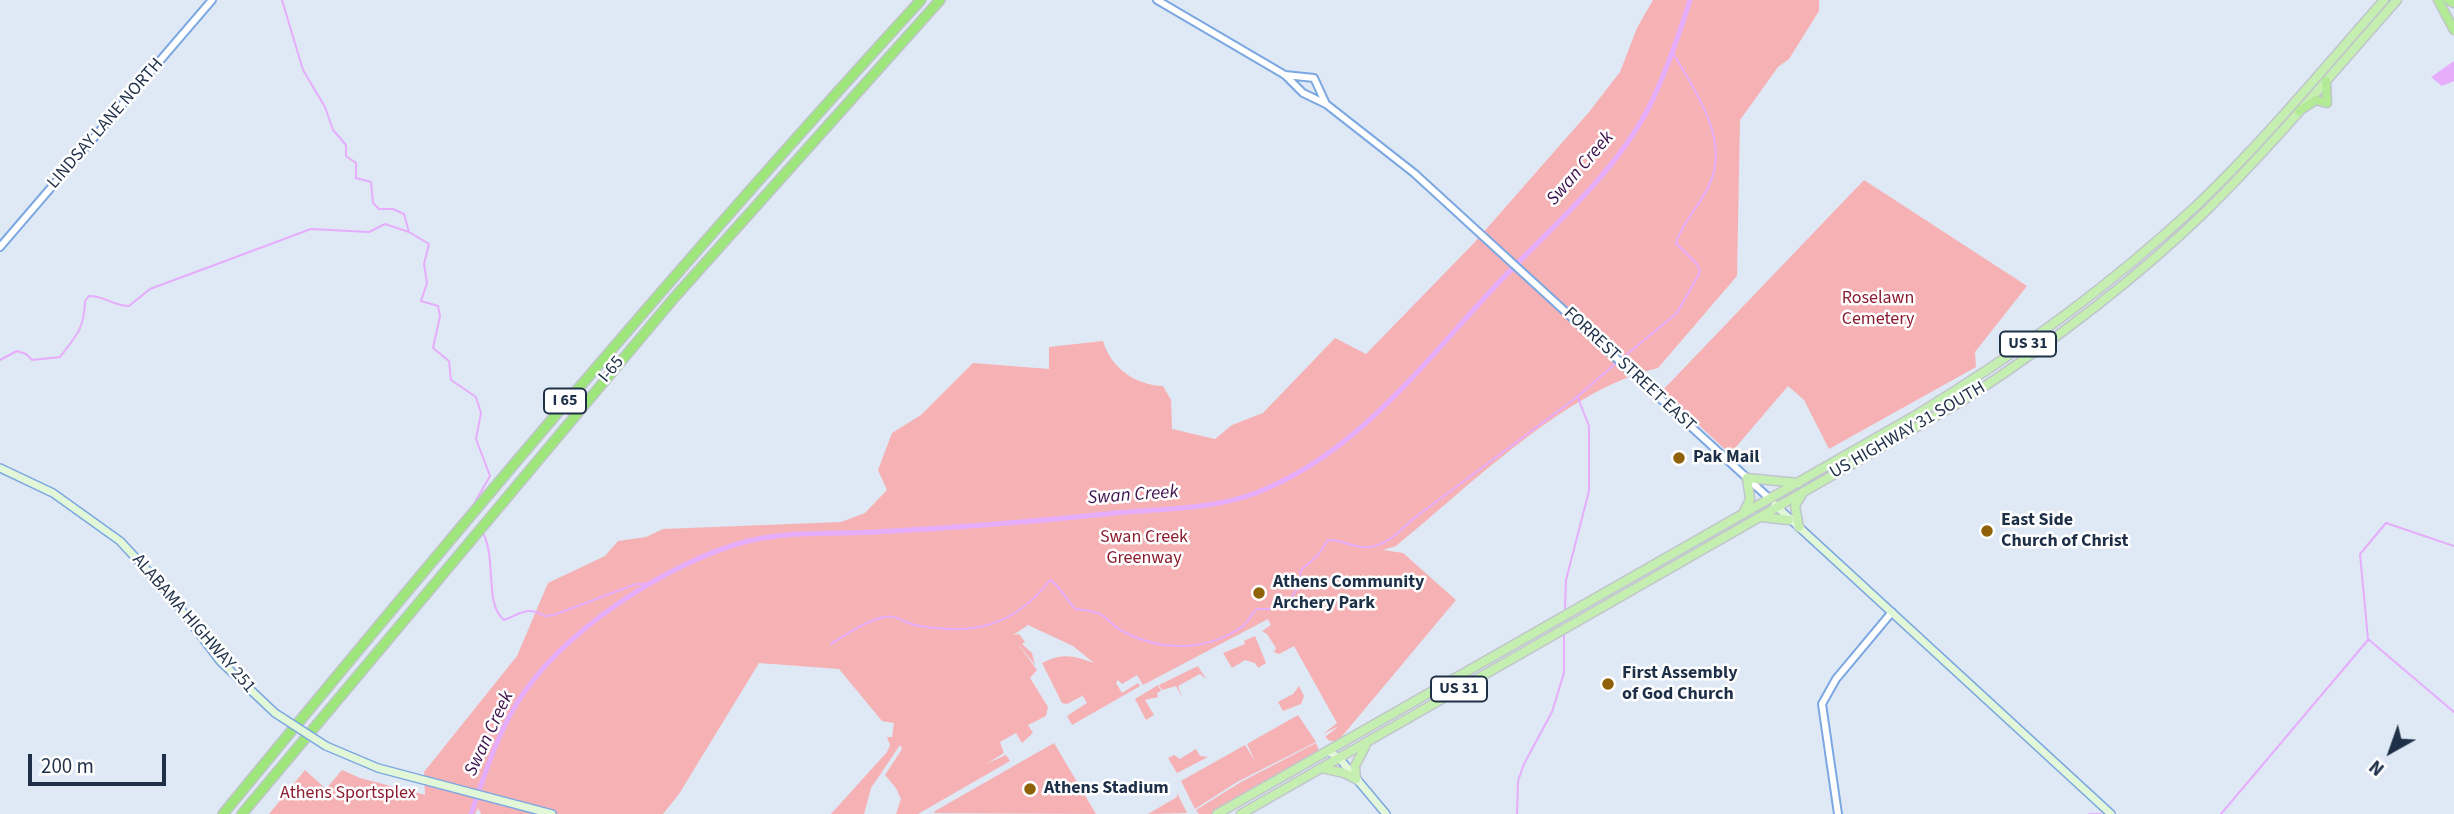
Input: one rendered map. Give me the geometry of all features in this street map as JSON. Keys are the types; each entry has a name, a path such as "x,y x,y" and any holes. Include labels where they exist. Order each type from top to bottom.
{"highway":[{"name":"I 65","path":"223,814 613,344 921,0"},
{"name":"I-65","path":"242,814 620,361 940,0"},
{"path":"2438,0 2453,23"},
{"path":"2448,0 2454,3"},
{"path":"2299,111 2316,100 2327,103 2326,81"}],"main road":[{"name":"US HIGHWAY 31 SOUTH","path":"1328,751 1798,483 1983,374 2103,288 2215,186 2384,0"},
{"name":"US HIGHWAY 31 SOUTH","path":"1339,758 1964,400 2083,318 2206,211 2299,111 2396,0"},
{"name":"ALABAMA HIGHWAY 251","path":"0,468 53,493 120,541 170,595 220,661 275,713 326,746 378,768 552,814"},
{"path":"1743,514 1750,499 1747,478 1798,483"},
{"path":"1799,527 1795,506 1803,492"},
{"name":"FORREST STREET EAST","path":"1770,499 1789,520 2112,814"},
{"path":"1758,517 1789,520"},
{"path":"1356,779 1359,754 1371,740"},
{"path":"1328,751 1339,758 1386,814"},
{"name":"US 31","path":"1217,814 1328,751"},
{"name":"US 31","path":"1241,814 1339,758"},
{"path":"1321,768 1344,773 1356,779"}],"street":[{"name":"LINDSAY LANE NORTH","path":"0,247 212,0"},
{"path":"1157,0 1285,75 1303,93 1310,94 1317,86 1314,78 1285,75"},
{"path":"1299,87 1305,77"},
{"name":"FORREST STREET EAST","path":"1317,86 1326,104"},
{"name":"FORREST STREET EAST","path":"1310,94 1414,173 1770,499"},
{"path":"1838,814 1822,704 1836,679 1892,612"}],"green space":[{"name":"Swan Creek Greenway","path":"1653,0 1819,0 1819,11 1789,59 1778,67 1740,120 1737,276 1658,368 1623,379 1554,418 1520,442 1396,546 1383,550 1403,553 1456,600 1338,741 1330,741 1325,737 1339,726 1323,734 1337,723 1294,646 1279,654 1274,652 1276,648 1262,631 1271,625 1268,619 1143,685 1137,675 1122,684 1118,680 1116,683 1122,693 1138,683 1140,686 1072,725 1067,716 1087,703 1083,696 1088,693 1067,704 1062,703 1042,663 1056,657 1069,656 1094,663 1073,646 1028,625 1013,635 1019,634 1025,642 1022,644 1032,653 1035,665 1015,640 1037,670 1030,678 1048,707 1046,716 1028,725 1033,733 1022,743 1016,733 1000,742 1004,753 986,764 1006,755 1010,761 918,814 896,814 901,799 885,775 902,749 900,745 871,788 864,814 831,814 887,752 890,745 887,737 892,737 894,723 882,721 839,669 759,663 679,794 663,814 481,814 478,808 475,814 269,814 305,770 326,789 342,770 360,778 425,795 424,772 517,656 548,583 605,556 618,541 646,537 663,529 841,522 865,513 887,490 878,470 892,433 921,415 973,363 1049,369 1049,347 1103,341 1112,359 1126,373 1143,382 1163,386 1171,400 1172,429 1215,439 1232,425 1263,413 1335,338 1366,354 1474,243 1589,112 1620,72 1637,28"},
{"name":"Roselawn Cemetery","path":"1864,180 2027,286 1975,352 1976,367 1829,449 1804,400 1788,386 1730,454 1662,391"},
{"path":"1255,636 1266,663 1258,668 1255,663 1245,660 1232,668 1223,653 1245,644 1244,641"},
{"path":"1198,666 1206,679 1200,674 1178,686 1182,697 1176,686 1162,690 1159,685"},
{"path":"1158,685 1161,691 1157,693 1158,697 1145,700 1154,715 1146,720 1135,699"},
{"path":"1299,686 1304,696 1301,704 1283,711 1278,702 1293,694"},
{"path":"1298,715 1316,742 1237,782 1195,809 1181,781 1245,745 1255,761 1247,744"},
{"name":"Athens Stadium","path":"1054,743 1096,814 934,813 935,811"},
{"path":"1316,743 1319,751 1213,814 1199,814 1196,810 1241,782"},
{"path":"1196,749 1200,756 1208,757 1177,773 1168,758 1174,755 1180,759"},
{"path":"1177,793 1187,813 1148,814 1177,797"}],"shaded area":[{"path":"2454,61 2454,81 2442,86 2431,77"}],"waterway":[{"path":"282,0 303,70 325,107 333,130 346,145 346,156 356,163 356,178 371,182 373,203 379,209 393,209 404,214 409,232"},
{"name":"Swan Creek","path":"471,814 491,757 517,703 560,651 619,603 684,565 717,551 748,541 779,536 962,527 1219,503 1256,493 1293,476 1328,454 1390,401 1501,280 1580,200 1616,158 1654,98 1690,0"},
{"path":"1620,360 1677,313 1700,272 1697,264 1676,243 1710,183 1716,149 1707,115 1673,53"},
{"path":"0,360 17,351 32,360 60,357 78,331 85,301 89,296 129,306 150,289 311,229 369,232 385,224 409,232 429,244 424,264 427,283 421,301 438,306 440,316 433,348 449,361 451,380 476,397 481,413 476,439 490,476 471,509"},
{"path":"831,644 863,625 888,616 915,625 936,628 973,628 990,624 1022,608 1050,580 1076,609 1097,613 1120,630 1142,640 1172,646 1216,640 1243,626 1257,609 1273,609 1291,598 1298,588 1301,570 1318,555 1328,540 1368,547 1389,539 1577,397 1616,363"},
{"path":"1565,608 1566,580 1589,491 1589,426 1578,398"},
{"path":"2454,546 2386,523 2360,554 2368,639 2454,712"},
{"path":"483,533 489,556 494,603 504,620 529,611 545,616 554,615 636,584 649,584"},
{"path":"1517,814 1518,781 1524,764 1552,712 1564,673 1564,635"},
{"path":"2221,814 2368,640"},
{"path":"2089,814 2101,814"}],"place":[{"name":"Pak Mail","path":"1679,458"},
{"name":"East Side Church of Christ","path":"1987,531"},
{"name":"Athens Community Archery Park","path":"1259,593"},
{"name":"First Assembly of God Church","path":"1608,684"},
{"name":"Athens Stadium","path":"1030,789"}],"park label":[{"name":"Athens Sportsplex","path":"348,794"}]}
